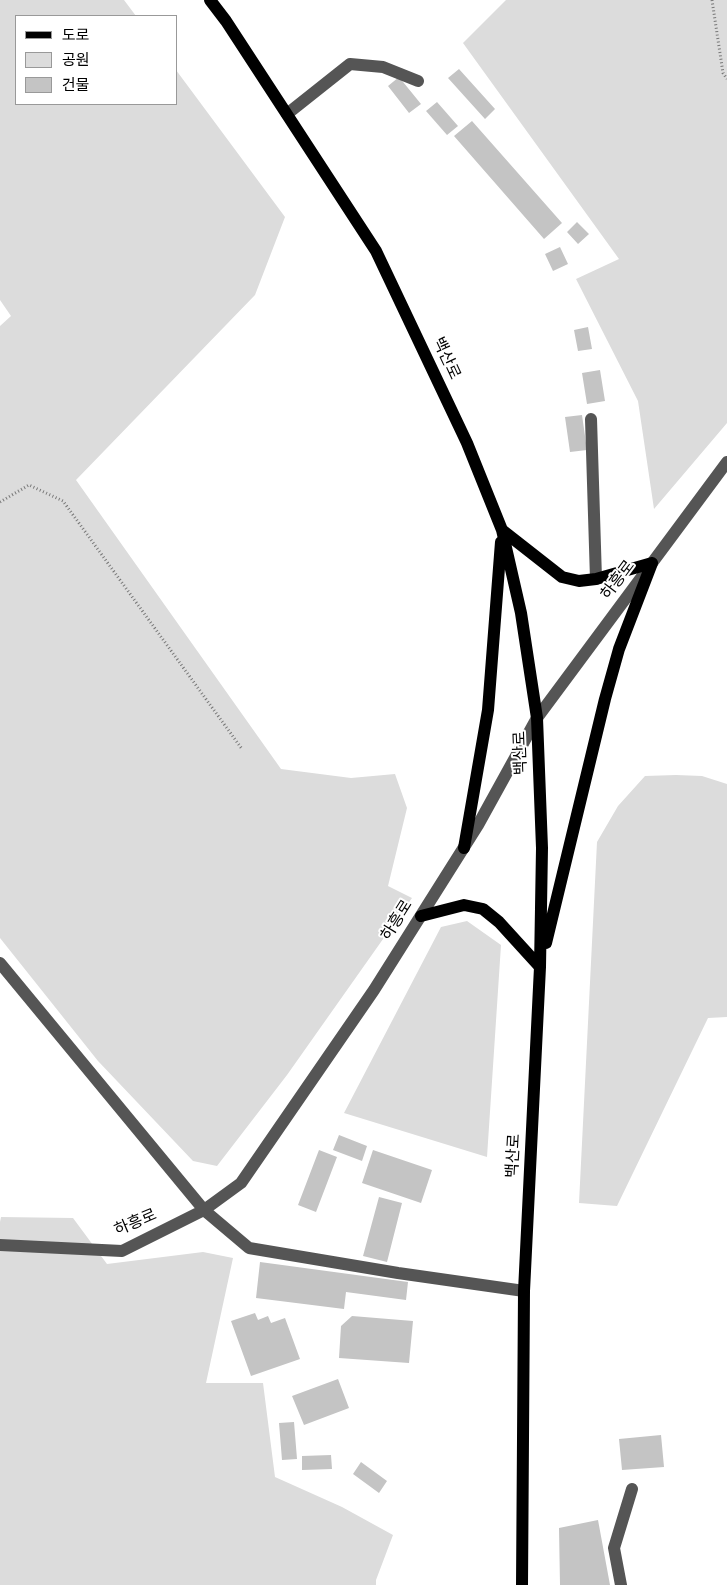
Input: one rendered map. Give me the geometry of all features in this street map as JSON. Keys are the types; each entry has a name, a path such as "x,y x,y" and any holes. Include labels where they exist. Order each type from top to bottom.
{"main road":[{"name":"백산로","path":"210,0 226,21 376,252 467,443 502,530 521,613 537,718 542,848 540,967 524,1291 522,1585"},
{"path":"502,530 562,577 579,581 596,580 652,563"},
{"path":"464,848 488,710 502,530"},
{"path":"540,967 605,699 620,649 652,563"},
{"path":"421,916 464,905 483,909 499,922 540,967"}],"street":[{"path":"287,114 350,64 383,67 418,80"},
{"path":"591,419 596,580"},
{"name":"하흥로","path":"0,1246 122,1251 204,1210 241,1184 374,990 478,825 537,718 727,462"},
{"path":"0,963 204,1210 249,1248 398,1273 524,1291"},
{"path":"621,1585 614,1548 632,1488"}],"path":[{"path":"712,0 723,73 727,79"},
{"path":"0,502 29,485 63,501 242,749"}],"green space":[{"path":"0,0 124,0 135,15 15,15 15,105 178,105 178,73 285,217 255,295 76,480 281,769 351,778 395,774 407,808 388,886 412,898 287,1075 217,1166 193,1161 98,1061 0,938 0,326 11,316 0,300"},
{"path":"506,0 727,0 727,423 654,509 638,401 576,279 619,259 463,43"},
{"path":"645,776 702,776 727,784 727,1017 708,1018 617,1206 579,1203 597,842 618,806"},
{"path":"467,921 501,945 487,1157 344,1113 441,927"},
{"path":"1,1217 73,1218 107,1264 203,1252 233,1258 206,1383 263,1383 275,1477 342,1507 393,1535 376,1580 376,1585 0,1585"}],"building":[{"path":"459,69 495,109 485,119 448,78"},
{"path":"399,77 421,104 409,113 388,86"},
{"path":"437,102 458,126 447,135 426,111"},
{"path":"472,121 562,223 544,239 454,136"},
{"path":"577,222 589,234 578,244 567,232"},
{"path":"560,247 568,264 553,271 545,254"},
{"path":"588,327 592,349 578,351 574,330"},
{"path":"600,370 605,401 587,404 582,373"},
{"path":"582,415 587,450 570,452 565,417"},
{"path":"339,1135 367,1146 362,1161 333,1150"},
{"path":"319,1150 337,1157 316,1212 298,1205"},
{"path":"373,1150 432,1170 421,1203 362,1183"},
{"path":"379,1197 402,1203 387,1262 363,1256"},
{"path":"260,1262 408,1282 406,1300 346,1292 344,1309 256,1298"},
{"path":"255,1313 258,1320 268,1316 271,1323 285,1318 300,1359 251,1376 231,1321"},
{"path":"352,1316 413,1321 409,1363 339,1358 341,1326"},
{"path":"338,1379 349,1408 304,1425 292,1396"},
{"path":"294,1422 297,1459 282,1460 279,1423"},
{"path":"661,1435 664,1467 622,1470 619,1439"},
{"path":"331,1455 332,1469 302,1470 302,1456"},
{"path":"361,1462 387,1481 379,1493 353,1474"},
{"path":"598,1520 610,1585 560,1585 559,1528"}]}
